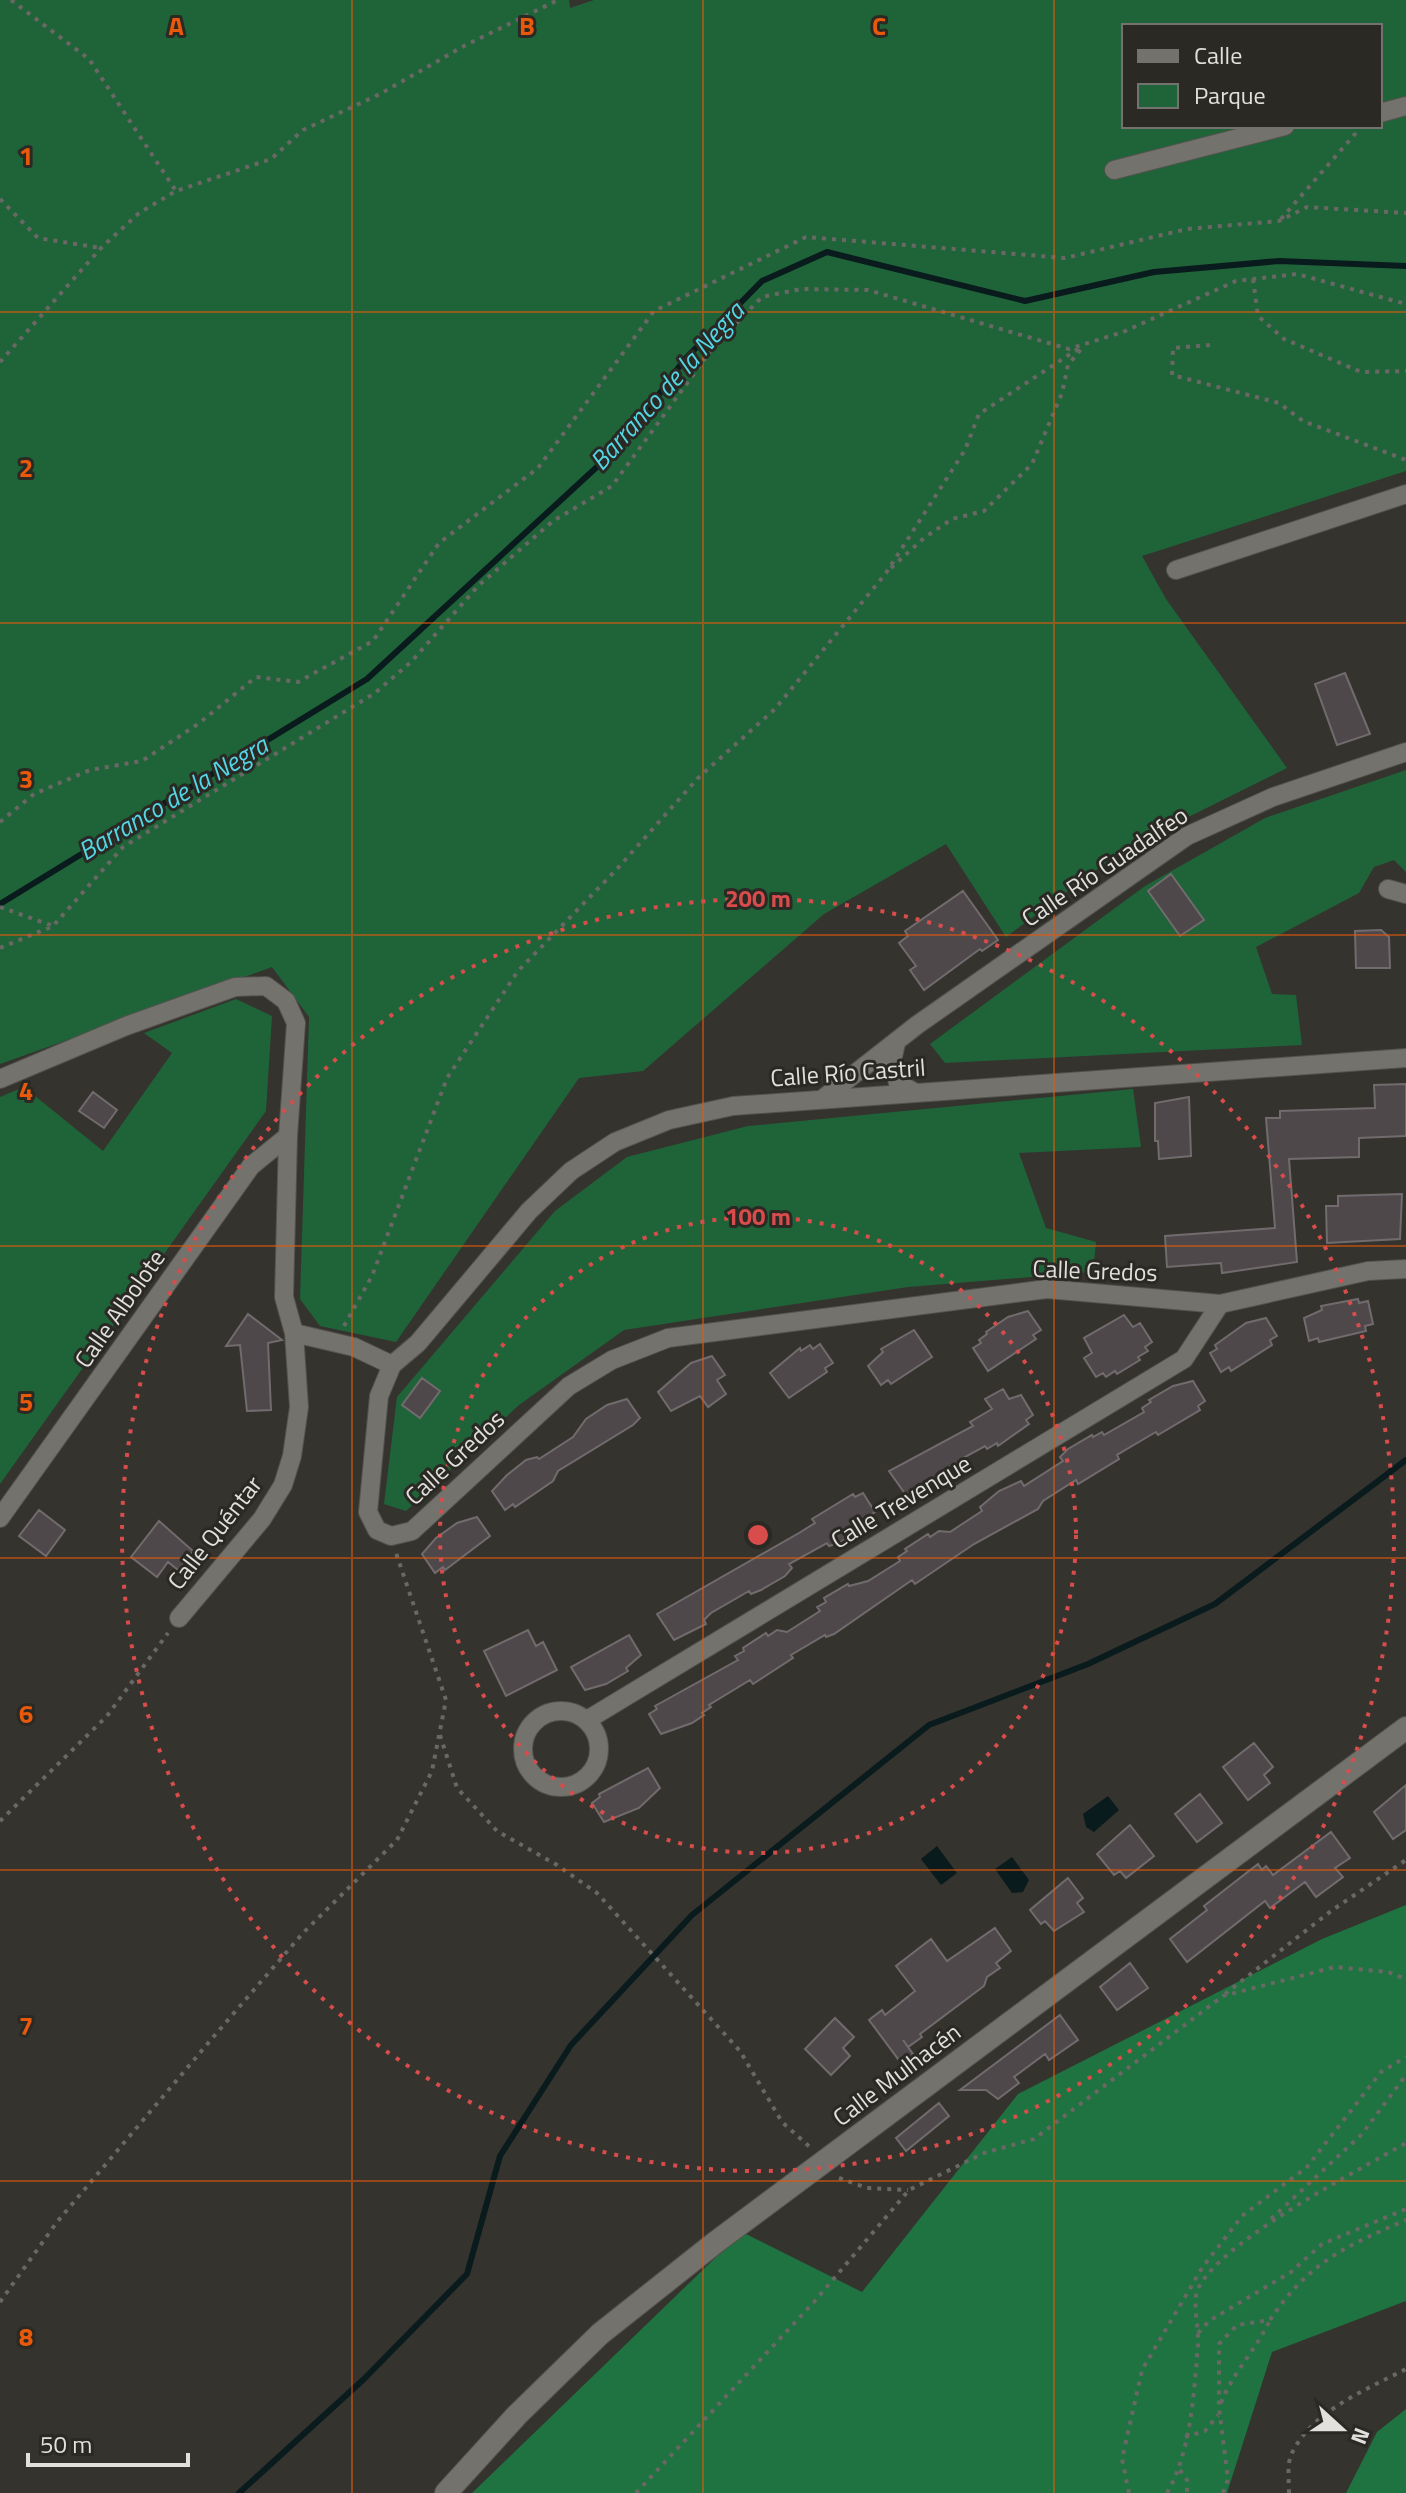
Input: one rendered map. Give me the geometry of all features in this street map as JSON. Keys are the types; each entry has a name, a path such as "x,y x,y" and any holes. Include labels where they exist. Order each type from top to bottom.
{"street":[{"path":"1382,112 1406,106"},
{"path":"1114,170 1277,128"},
{"path":"1176,570 1406,494"},
{"name":"Calle Río Guadalfeo","path":"825,1097 1187,836 1273,797 1406,752"},
{"path":"0,1079 126,1026 235,987 266,986 286,1001 296,1023 288,1136 284,1297 294,1333 354,1347 392,1365"},
{"path":"896,1043 892,1061 898,1083 914,1092"},
{"name":"Calle Río Castril","path":"392,1365 418,1343 529,1211 571,1171 615,1142 669,1120 733,1106 825,1097 1406,1058"},
{"name":"Calle Albolote","path":"0,1518 251,1166 288,1136"},
{"name":"Calle Gredos","path":"392,1365 379,1396 368,1512 377,1530 391,1536 412,1531 569,1386 612,1360 668,1338 1047,1289 1220,1304 1368,1271 1406,1269"},
{"name":"Calle Trevenque","path":"587,1720 1184,1359 1220,1304"},
{"name":"Calle Quéntar","path":"179,1618 262,1519 283,1485 292,1456 299,1407 294,1333"},
{"path":"563,1711 587,1720 599,1743 595,1767 588,1777 567,1788 543,1784 533,1776 523,1753 524,1740 538,1719 563,1711"},
{"name":"Calle Mulhacén","path":"446,2493 517,2415 600,2334 716,2242 1406,1728"}],"path":[{"path":"11,0 89,59 176,191"},
{"path":"0,362 101,248 139,213 176,191 271,159 303,130 380,94 464,46 558,0"},
{"path":"1279,221 1357,128"},
{"path":"0,199 38,238 101,248"},
{"path":"0,822 34,794 90,770 142,761 198,724 256,677 298,682 373,641 439,543 538,468 654,311 806,237 1065,258 1187,229 1279,221 1307,207 1406,213"},
{"path":"0,948 53,926 123,847 375,693 411,662 478,586 543,530 612,486 715,345 762,297 801,289 868,290 945,310 1069,349 1123,332 1236,281 1297,274 1406,304"},
{"path":"1253,279 1258,316 1284,339 1361,372 1406,371"},
{"path":"886,573 924,538 952,519 984,511 1032,464 1062,393 1068,365 1087,343"},
{"path":"333,1344 372,1276 447,1078 518,971 617,869 698,778 775,709 886,573 965,450 979,414 1087,343"},
{"path":"1210,345 1173,348 1172,375 1279,403 1303,421 1406,460"},
{"path":"0,907 53,926"},
{"path":"0,2302 57,2222 215,2035 303,1933 397,1840 432,1771 446,1700 391,1536"},
{"path":"0,1821 107,1716 179,1618"},
{"path":"440,1732 457,1788 497,1831 557,1865 597,1893 740,2051 782,2122 826,2161 839,2178 867,2188 909,2190"},
{"path":"636,2493 814,2302 909,2190 984,2153 1034,2139 1331,1911 1406,1860"},
{"path":"1223,1996 1335,1967 1388,1972 1406,1979"},
{"path":"1129,2493 1122,2459 1142,2370 1202,2268 1242,2216 1307,2167 1381,2072 1406,2057"},
{"path":"1167,2493 1180,2470 1185,2437 1198,2333 1196,2293 1224,2256 1266,2224 1362,2134 1406,2075"},
{"path":"1266,2224 1406,2143"},
{"path":"1198,2333 1209,2321 1291,2272 1322,2244 1406,2209"},
{"path":"1185,2437 1205,2431 1217,2419 1232,2374 1258,2345 1285,2298 1315,2266 1348,2245 1406,2220"},
{"path":"1223,2493 1228,2479 1219,2408 1219,2344 1237,2325 1270,2320"},
{"path":"1289,2493 1290,2457 1309,2430 1333,2408 1406,2369"},
{"path":"1180,2470 1187,2480 1187,2493"}],"green space":[{"path":"0,0 569,0 570,8 594,0 1406,0 1406,471 1142,556 1166,599 1287,768 1126,848 1006,937 946,844 824,914 643,1071 579,1078 396,1342 320,1326 300,1299 309,1017 272,967 0,1064"},
{"path":"1406,770 1406,872 1394,860 1374,867 1359,893 1256,947 1272,994 1296,995 1302,1045 945,1063 930,1044 1145,886 1265,818"},
{"path":"236,999 272,1016 266,1111 0,1484 0,1097 24,1087 103,1151 172,1053 144,1033"},
{"path":"1133,1089 1141,1147 1019,1153 1046,1228 1096,1242 1093,1272 908,1287 624,1330 519,1405 406,1511 384,1504 397,1397 555,1211 627,1157 748,1126"},
{"path":"1406,1905 1406,2301 1272,2352 1227,2493 472,2493 742,2232 862,2292 1018,2094 1322,1939"},
{"path":"1406,2409 1406,2493 1346,2493 1377,2432"}],"shaded area":[{"path":"1108,1796 1119,1810 1094,1832 1086,1827 1083,1814"},
{"path":"937,1846 957,1873 941,1885 921,1859"},
{"path":"1012,1857 1029,1880 1023,1892 1012,1893 995,1869"}],"building":[{"path":"1345,673 1370,734 1337,745 1315,684"},
{"path":"1171,874 1204,920 1180,936 1148,891"},
{"path":"963,891 998,940 982,951 980,949 924,990 910,970 916,966 899,943 908,936 905,931"},
{"path":"1381,930 1389,937 1390,968 1356,968 1355,931"},
{"path":"1406,1084 1406,1136 1359,1138 1359,1157 1289,1159 1297,1262 1222,1273 1221,1263 1167,1267 1165,1236 1275,1228 1266,1118 1280,1118 1280,1111 1375,1108 1374,1085"},
{"path":"93,1092 117,1110 104,1128 79,1111"},
{"path":"1189,1097 1191,1156 1159,1159 1158,1141 1155,1141 1155,1103"},
{"path":"1402,1194 1400,1239 1327,1243 1326,1206 1338,1206 1338,1196"},
{"path":"1358,1299 1359,1303 1368,1301 1373,1324 1365,1326 1366,1331 1319,1342 1318,1338 1309,1341 1304,1318 1322,1310 1321,1306"},
{"path":"1028,1311 1041,1330 1033,1335 1036,1339 988,1371 973,1348 981,1343 979,1340 986,1332 1008,1317"},
{"path":"248,1314 282,1340 268,1343 271,1410 247,1411 240,1345 226,1346"},
{"path":"1124,1315 1133,1327 1140,1323 1152,1342 1145,1347 1148,1351 1138,1357 1140,1360 1117,1374 1115,1371 1106,1377 1103,1373 1096,1377 1084,1358 1092,1353 1084,1338"},
{"path":"1266,1318 1277,1336 1270,1340 1272,1345 1231,1371 1229,1367 1221,1372 1210,1353 1217,1349 1215,1345 1246,1323"},
{"path":"914,1330 932,1357 891,1384 888,1380 881,1385 868,1366 883,1352 881,1349"},
{"path":"820,1344 833,1363 825,1368 827,1372 789,1398 770,1373 800,1348 801,1351 810,1345 813,1349"},
{"path":"712,1356 725,1375 717,1380 726,1394 708,1407 700,1396 671,1411 658,1392 691,1363"},
{"path":"422,1378 440,1391 420,1418 402,1405"},
{"path":"1193,1381 1205,1401 1198,1406 1200,1410 1117,1455 1119,1459 1078,1484 1076,1480 1043,1501 1038,1509 974,1544 915,1584 912,1580 834,1634 825,1635 791,1655 793,1658 753,1684 750,1680 709,1705 711,1707 702,1713 704,1715 692,1723 661,1734 649,1714 657,1709 655,1706 738,1660 735,1656 744,1651 743,1648 766,1633 768,1636 777,1630 787,1632 820,1611 817,1607 826,1602 824,1598 848,1584 868,1581 900,1561 898,1557 907,1551 905,1549 928,1534 930,1537 939,1531 950,1532 982,1511 980,1507 999,1491 1021,1481 1024,1486 1063,1461 1060,1457 1068,1449 1092,1435 1102,1432 1104,1435 1144,1412 1142,1408 1151,1402 1149,1400 1173,1386"},
{"path":"1003,1389 1009,1399 1021,1395 1033,1415 1026,1420 1029,1424 998,1446 997,1443 987,1449 985,1446 963,1458 946,1469 949,1473 941,1481 908,1498 889,1471 973,1426 970,1422 992,1409 985,1399"},
{"path":"627,1399 640,1418 633,1425 558,1471 553,1481 515,1507 513,1504 505,1510 492,1491 507,1475 526,1460 539,1459 573,1437 586,1419 607,1405"},
{"path":"863,1493 875,1512 868,1517 870,1521 861,1526 862,1529 839,1543 829,1546 827,1543 789,1564 792,1568 785,1576 761,1590 751,1594 749,1591 711,1613 704,1620 706,1624 674,1640 657,1614 799,1533 815,1523 812,1519 853,1494 855,1497"},
{"path":"39,1510 65,1530 46,1556 19,1536"},
{"path":"477,1517 490,1536 445,1570 443,1567 435,1573 422,1554 436,1538 457,1523"},
{"path":"159,1521 193,1551 178,1570 168,1562 157,1577 131,1557"},
{"path":"528,1630 536,1646 543,1642 557,1670 506,1696 484,1651"},
{"path":"629,1635 641,1655 626,1668 628,1671 606,1684 585,1690 571,1667"},
{"path":"1254,1743 1273,1767 1264,1775 1270,1783 1248,1800 1223,1767"},
{"path":"648,1768 660,1788 639,1808 604,1822 592,1803 600,1797 599,1794"},
{"path":"1406,1785 1406,1830 1393,1839 1374,1812"},
{"path":"1200,1794 1222,1823 1197,1842 1175,1814"},
{"path":"1130,1825 1154,1856 1126,1878 1120,1871 1114,1875 1097,1854"},
{"path":"1331,1832 1350,1858 1335,1868 1343,1877 1316,1897 1305,1882 1270,1908 1265,1901 1187,1962 1170,1939 1207,1910 1204,1906 1258,1864 1262,1870 1266,1866 1273,1875"},
{"path":"1068,1878 1083,1898 1077,1903 1084,1912 1054,1931 1045,1921 1041,1924 1030,1910"},
{"path":"995,1928 1011,1951 996,1963 1000,1968 987,1977 984,1986 920,2034 922,2037 908,2047 913,2054 901,2063 869,2020 882,2010 885,2015 915,1991 896,1966 931,1939 947,1961"},
{"path":"1130,1963 1148,1988 1117,2010 1100,1987"},
{"path":"1060,2015 1078,2040 1049,2060 1045,2054 1014,2077 1019,2083 998,2099 986,2090 960,2090"},
{"path":"835,2018 854,2037 843,2048 850,2056 831,2075 805,2049"},
{"path":"939,2103 949,2116 906,2151 896,2138"}],"waterway":[{"name":"Barranco de la Negra","path":"0,904 367,679 625,441 684,360 762,281 827,252 1025,301 1154,272 1279,261 1406,266"},
{"path":"239,2493 364,2379 467,2274 500,2156 571,2045 692,1915 929,1725 1088,1664 1215,1604 1406,1460"}]}
